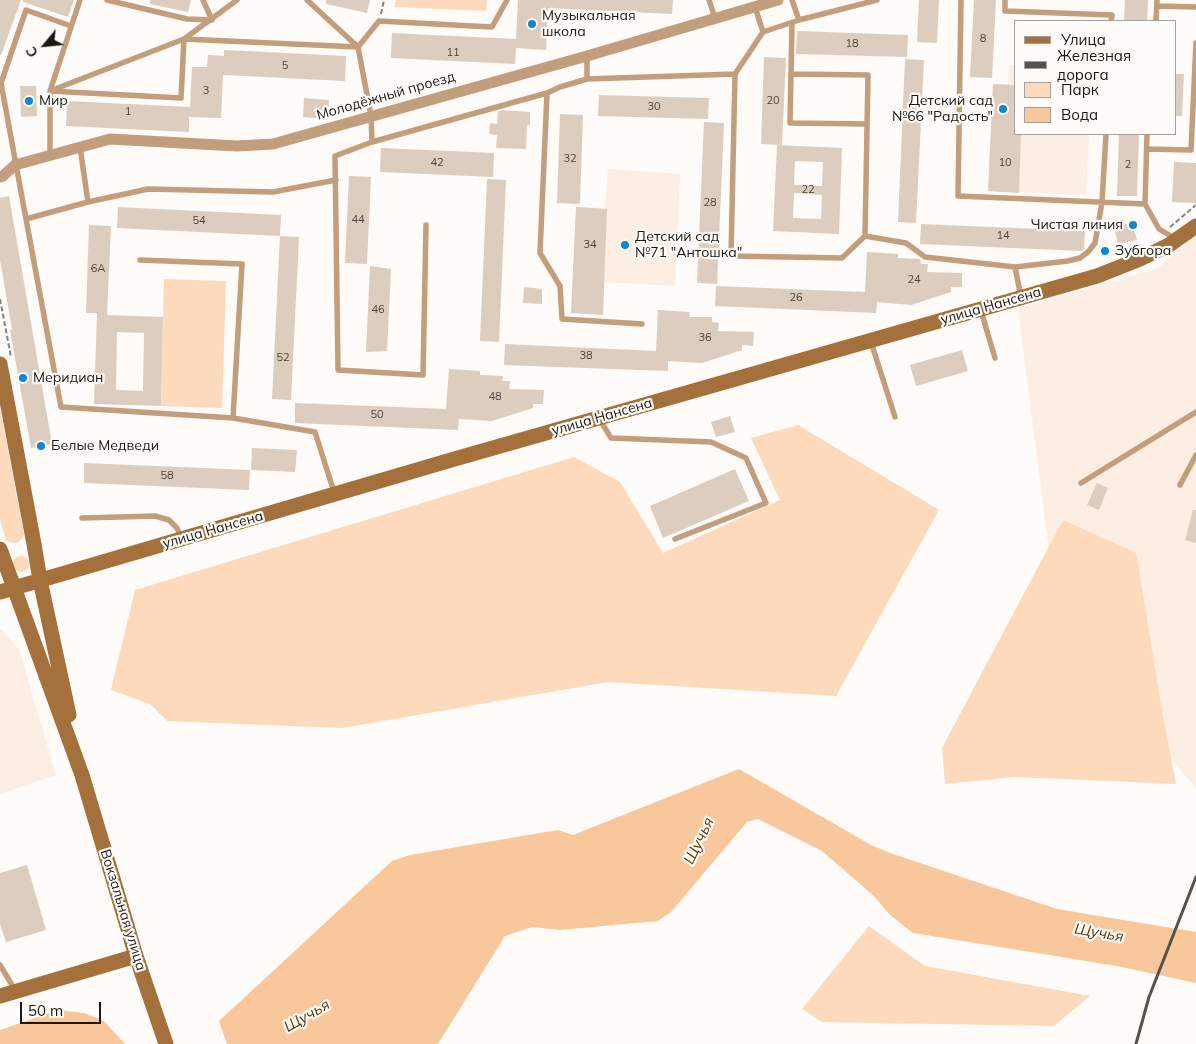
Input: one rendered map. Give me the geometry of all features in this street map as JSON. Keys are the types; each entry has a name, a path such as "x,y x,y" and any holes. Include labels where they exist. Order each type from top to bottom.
{"street":[{"name":"Молодёжный проезд","path":"0,177 15,165 110,139 237,146 273,144 778,0"},
{"name":"улица Нансена","path":"0,592 334,494 1097,276 1140,259 1178,240 1196,226"},
{"name":"Вокзальная улица","path":"0,364 40,580 82,775"},
{"name":"Вокзальная улица","path":"0,549 82,775 136,956 166,1044"},
{"path":"0,996 136,956"}],"lane":[{"path":"50,155 50,91 80,0"},
{"path":"107,0 188,18 212,20"},
{"path":"203,0 212,20"},
{"path":"50,91 184,39 237,0"},
{"path":"307,0 358,48 371,116 372,142"},
{"path":"358,48 379,21 492,26 507,0"},
{"path":"709,0 715,18"},
{"path":"792,0 799,20"},
{"path":"791,74 868,76 865,236 842,258 731,256 735,74 763,32 799,20 877,0"},
{"path":"960,0 958,196 1145,204"},
{"path":"1006,0 1005,11 1112,15 1111,20"},
{"path":"1156,20 1157,3 1196,7"},
{"path":"755,6 763,32"},
{"path":"72,26 26,10 1,83 61,406 233,418 315,432 334,494"},
{"path":"792,23 790,123 867,124"},
{"path":"50,91 181,98 184,39"},
{"path":"184,39 358,48"},
{"path":"1146,148 1191,150 1196,43"},
{"path":"587,56 587,79"},
{"path":"426,225 423,375 338,370 336,156 372,142 546,93 587,79 735,74"},
{"path":"546,93 540,253 560,286 562,320 642,324"},
{"path":"865,236 906,243 925,257 1015,267 1080,258 1095,243 1102,202 1106,135"},
{"path":"1147,135 1145,204 1159,229 1178,240"},
{"path":"80,148 88,202"},
{"path":"26,219 88,202 148,189 273,192 336,180"},
{"path":"140,260 242,264 233,418"},
{"path":"1015,267 1021,297"},
{"path":"981,309 995,358"},
{"path":"870,340 895,417"},
{"path":"1082,483 1196,412"},
{"path":"598,418 612,438 711,442 746,458 766,503 675,539"},
{"path":"1180,486 1196,455"},
{"path":"82,518 155,516 169,520 177,528 182,539"},
{"path":"0,966 16,992"}],"path":[{"path":"379,21 384,0"},
{"path":"1164,231 1196,205"}],"shaded area":[{"name":"Детский сад №66 \"Радость\"","path":"1009,65 1014,65 1014,135 1089,135 1086,195 988,191 993,84 1008,85"},
{"name":"Детский сад №71 \"Антошка\"","path":"608,169 680,174 675,286 604,282 603,315 571,313 576,207 605,208"},
{"path":"1196,234 1196,789 1133,710 1051,566 1018,309 1158,268"},
{"path":"0,628 19,650 56,775 0,794"}],"green space":[{"path":"396,0 487,0 486,11 394,7"},
{"path":"164,279 226,281 222,408 161,406"},
{"path":"0,409 24,535 16,543 6,540 0,520"},
{"path":"798,425 939,510 836,696 608,682 342,728 167,721 150,704 111,690 135,590 574,457 620,482 663,553 780,500 751,438"},
{"path":"1063,520 1136,553 1176,784 1015,777 945,784 942,748"},
{"path":"21,556 27,558 29,564 27,570 21,572 15,570 13,564 15,558"},
{"path":"869,926 925,966 1090,996 1054,1026 822,1022 802,1009"}],"water":[{"name":"Щучья","path":"739,769 871,845 893,854 1057,909 1196,932 1196,983 1117,966 913,933 889,914 875,897 822,851 758,819 747,822 671,912 658,921 560,930 532,927 505,936 438,1044 227,1044 219,1021 392,861 410,855 558,830 573,835"},
{"path":"58,1010 84,1013 104,1021 125,1044 0,1044 0,1030"}],"building":[{"path":"0,0 21,0 1,55 0,55"},
{"path":"23,0 74,0 68,17 23,2"},
{"path":"150,0 191,0 188,12 150,4"},
{"path":"326,0 370,0 367,13 326,4"},
{"path":"518,0 673,0 672,14 548,8 546,50 516,48 515,64 391,58 392,33 516,39"},
{"path":"919,0 939,0 937,43 917,42"},
{"path":"974,0 996,0 992,78 970,77"},
{"path":"1125,0 1148,0 1147,20 1124,20"},
{"path":"797,31 908,35 907,57 796,54"},
{"path":"224,50 346,56 345,81 223,75 221,118 189,117 189,132 66,126 67,101 190,107 192,67 207,67 208,55 224,56"},
{"path":"764,57 786,58 782,145 761,144"},
{"path":"905,59 924,60 916,223 898,222"},
{"path":"1176,74 1184,74 1182,116 1176,116"},
{"path":"993,84 1014,85 1014,135 1021,135 1019,193 988,191"},
{"name":"Мир","path":"20,86 36,86 37,116 21,117"},
{"path":"599,95 709,98 708,119 598,116"},
{"path":"304,98 329,100 328,119 303,117"},
{"path":"502,110 530,112 530,125 527,125 526,149 496,148 497,135 489,134 490,123 497,124 498,112"},
{"path":"560,114 583,115 580,204 557,203"},
{"path":"704,122 724,123 717,284 697,283"},
{"path":"1119,135 1139,135 1137,196 1117,196"},
{"path":"777,145 842,148 839,234 773,231","holes":["795,161 823,162 822,186 794,185","794,193 822,195 821,219 793,218"]},
{"path":"381,148 494,153 493,177 380,172"},
{"path":"1174,162 1196,163 1196,203 1172,202"},
{"path":"349,176 371,177 367,264 345,263"},
{"path":"487,179 506,180 499,342 480,341"},
{"path":"9,196 52,444 31,448 10,330 12,329 0,260 0,198"},
{"path":"118,207 281,215 280,236 117,228"},
{"path":"576,207 607,209 603,315 571,313"},
{"path":"1132,223 1137,240 1118,244 1114,227"},
{"path":"921,224 1085,231 1084,249 1082,251 920,244"},
{"path":"89,225 111,226 107,315 163,317 161,406 94,404 97,313 86,313","holes":["117,332 144,333 143,391 116,390"]},
{"path":"280,236 299,237 291,400 272,399"},
{"path":"867,252 898,254 898,258 920,259 921,264 928,264 927,272 962,273 962,287 951,287 951,292 911,305 877,302 876,313 715,306 716,286 865,292"},
{"path":"370,266 391,269 387,351 366,352"},
{"path":"524,287 542,289 542,304 523,303"},
{"path":"658,310 690,312 689,317 712,317 712,322 719,323 718,331 754,332 753,346 742,345 742,350 702,363 668,361 668,371 504,365 505,344 656,351"},
{"path":"962,350 968,371 916,386 910,365"},
{"path":"449,369 480,371 480,375 503,376 502,381 510,381 509,389 544,390 543,404 533,404 533,408 492,421 459,419 458,430 295,423 295,403 446,409"},
{"path":"730,416 735,432 716,437 711,422"},
{"path":"252,448 297,450 295,472 251,470"},
{"path":"84,463 250,470 249,490 84,483"},
{"path":"735,469 749,501 663,538 650,506"},
{"path":"1097,483 1108,488 1099,510 1087,505"},
{"path":"1193,510 1196,510 1196,543 1185,540"},
{"path":"27,865 46,930 6,942 0,924 0,873"}],"railway":[{"path":"1136,1044 1149,997 1196,877"}],"place":[{"name":"Музыкальная школа","path":"532,24"},
{"name":"Мир","path":"29,101"},
{"name":"Детский сад №66 \"Радость\"","path":"1003,109"},
{"name":"Чистая линия","path":"1133,225"},
{"name":"Детский сад №71 \"Антошка\"","path":"625,245"},
{"name":"Зубгора","path":"1105,251"},
{"name":"Меридиан","path":"23,378"},
{"name":"Белые Медведи","path":"41,446"}]}
